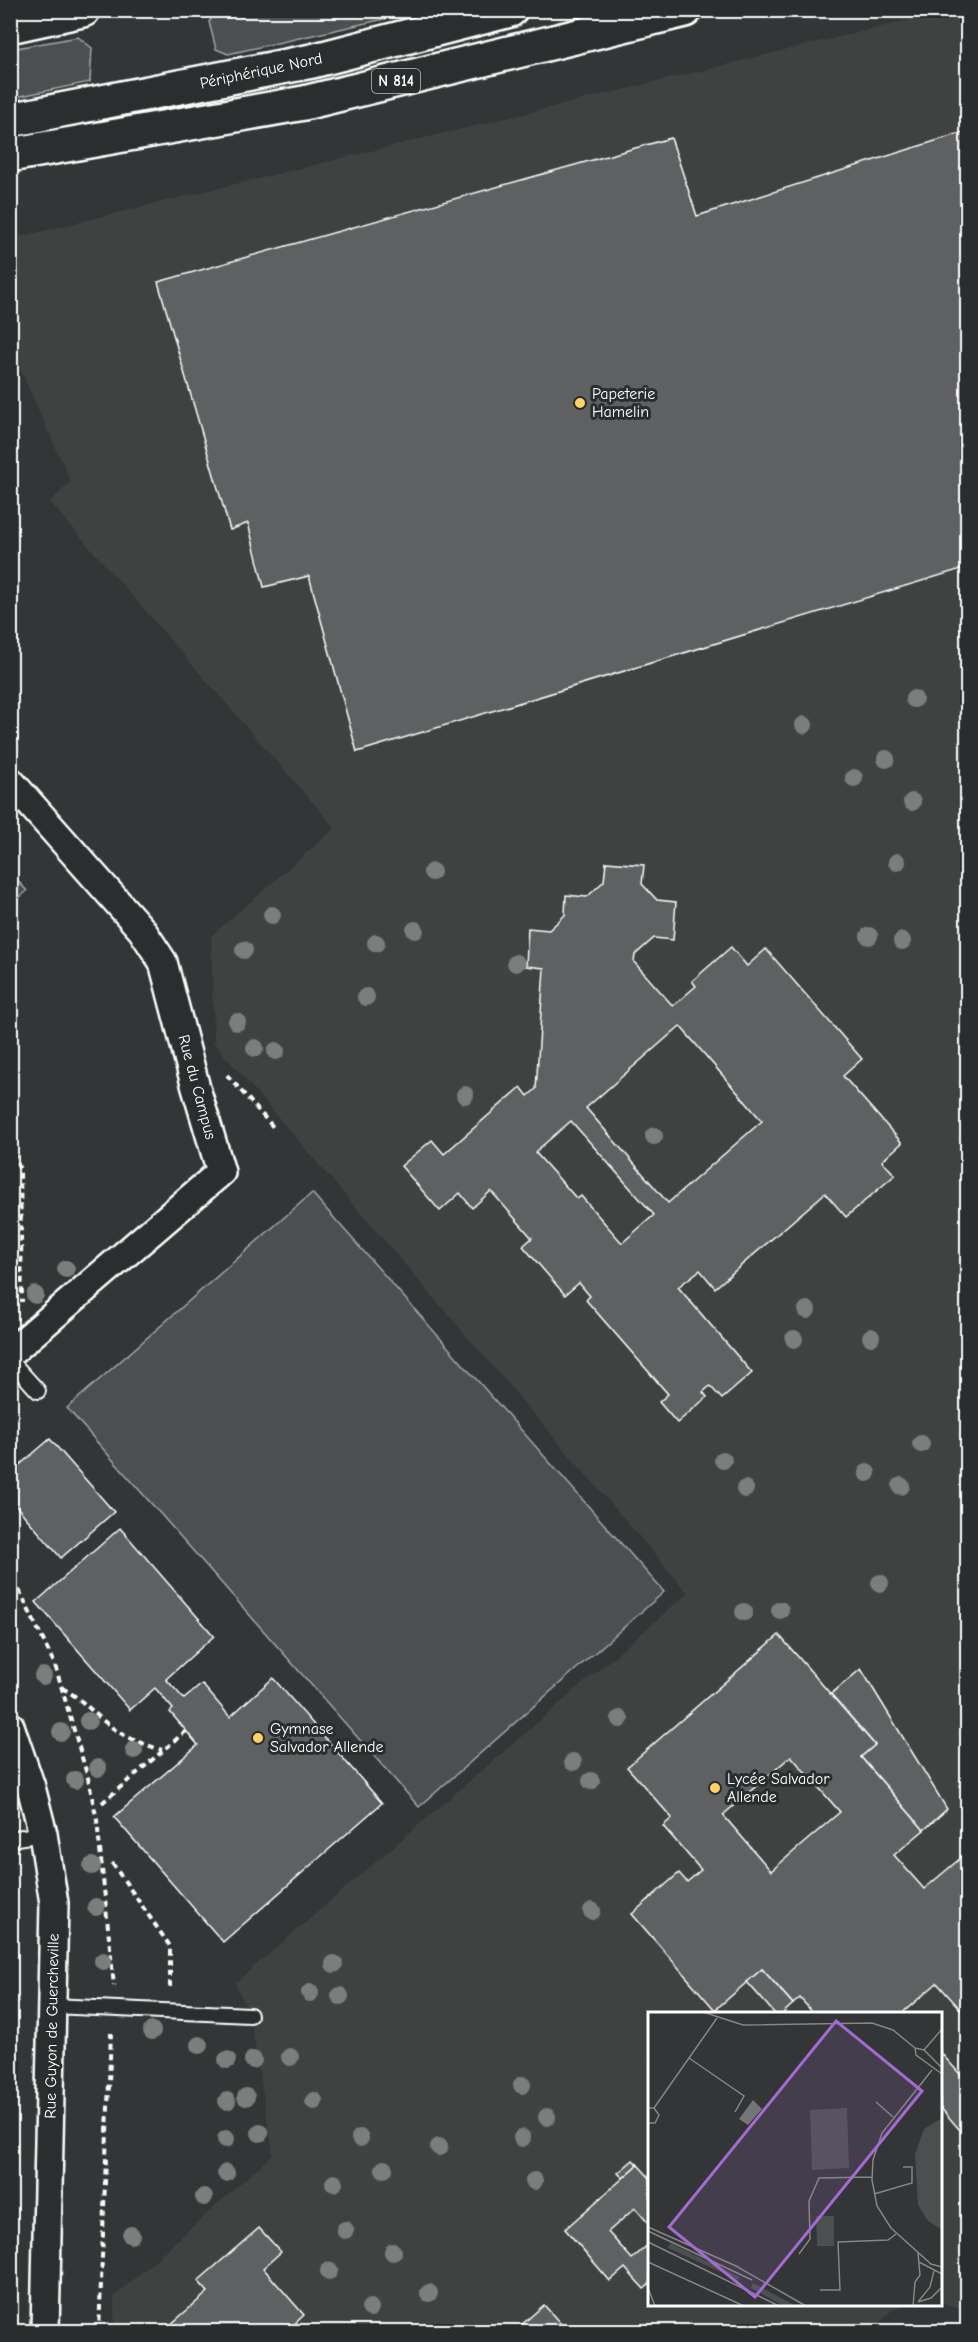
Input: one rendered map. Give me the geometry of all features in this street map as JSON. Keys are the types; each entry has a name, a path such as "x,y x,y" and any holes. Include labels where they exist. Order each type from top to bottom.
{"highway":[{"path":"10,26 83,10"},
{"name":"Périphérique Nord","path":"10,120 312,61 510,10"},
{"name":"N 814","path":"10,154 104,140 304,103 685,10"},
{"name":"N 814","path":"10,161 104,140"}],"street":[{"name":"Rue du Campus","path":"10,781 142,930 163,962 221,1172 14,1352"},
{"name":"Rue Guyon de Guercheville","path":"10,1726 31,1786 44,1834 54,1903 45,2331"}],"lane":[{"path":"14,1352 38,1391"},
{"path":"10,1839 44,1834"},
{"path":"52,2006 250,2015"}],"path":[{"path":"223,1070 273,1127"},
{"path":"10,1143 21,1170 22,1219 14,1352"},
{"path":"10,1211 22,1219"},
{"path":"10,1571 56,1665 97,1820 114,1987 117,1991"},
{"path":"62,1688 74,1694 111,1728 162,1750"},
{"path":"102,1803 186,1731"},
{"path":"112,1863 170,1946 171,2012"},
{"path":"99,2331 111,2032 116,2027"}],"shaded area":[{"path":"217,11 420,11 228,54 216,49 209,22"},
{"path":"946,11 967,11 968,2301 959,2308 942,2302 942,2012 648,2012 648,2306 904,2306 891,2311 870,2332 114,2331 114,2297 273,2154 250,2015 235,1983 688,1593 214,1043 211,936 335,828 50,502 71,482 11,349 10,239"},
{"path":"78,37 92,48 90,82 11,98 11,49"},
{"path":"10,872 27,891 11,905 10,905"},
{"path":"312,1193 664,1592 419,1807 67,1408"}],"building":[{"name":"Papeterie Hamelin","path":"967,131 968,567 357,752 309,576 264,587 248,523 230,530 158,282 671,138 697,216"},
{"path":"606,862 644,865 642,884 657,900 676,902 673,940 654,938 635,955 634,962 673,1006 696,986 692,981 731,947 747,966 766,949 862,1059 843,1076 902,1143 882,1161 895,1175 846,1217 825,1193 715,1288 700,1270 678,1287 752,1373 722,1399 710,1386 703,1392 707,1397 677,1423 659,1402 668,1394 586,1300 590,1296 579,1283 565,1295 523,1246 532,1238 491,1191 472,1208 460,1193 440,1211 401,1166 432,1140 444,1154 521,1087 528,1096 536,1089 544,968 526,966 528,928 549,930 565,915 566,895 587,897 604,881","holes":["680,1026 762,1121 668,1203 586,1108","571,1121 654,1215 622,1243 581,1196 577,1199 535,1152"]},
{"path":"50,1439 114,1512 61,1558 10,1499 10,1473"},
{"name":"Gymnase Salvador Allende","path":"120,1528 214,1636 166,1679 184,1699 202,1684 230,1717 273,1678 382,1803 223,1942 114,1817 198,1745 170,1712 173,1709 155,1688 130,1710 36,1602"},
{"path":"779,1635 875,1745 861,1757 924,1830 894,1855 924,1889 968,1852 968,2018 937,1983 903,2012 812,2012 800,1998 793,2004 762,1969 715,2010 632,1914 679,1873 687,1882 701,1870 663,1826 672,1818 627,1767","holes":["791,1756 840,1812 771,1871 723,1815"]},
{"path":"861,1669 947,1809 924,1830 861,1757 875,1745 831,1694"},
{"path":"762,1969 793,2004 784,2012 773,2012 747,1982"},
{"path":"942,2054 968,2083 968,2122 959,2129 942,2109"},
{"path":"633,2160 638,2165 623,2178 618,2173"},
{"path":"638,2165 648,2176 648,2223 635,2208 608,2232 632,2259 648,2245 648,2286 644,2289 625,2268 610,2281 565,2229"},
{"path":"259,2228 281,2252 263,2268 304,2315 286,2332 162,2332 208,2292 198,2281"},
{"path":"544,2305 568,2332 525,2332 520,2326"}],"place":[{"name":"Papeterie Hamelin","path":"580,403"},
{"name":"Gymnase Salvador Allende","path":"258,1738"},
{"name":"Lycée Salvador Allende","path":"715,1788"}]}
